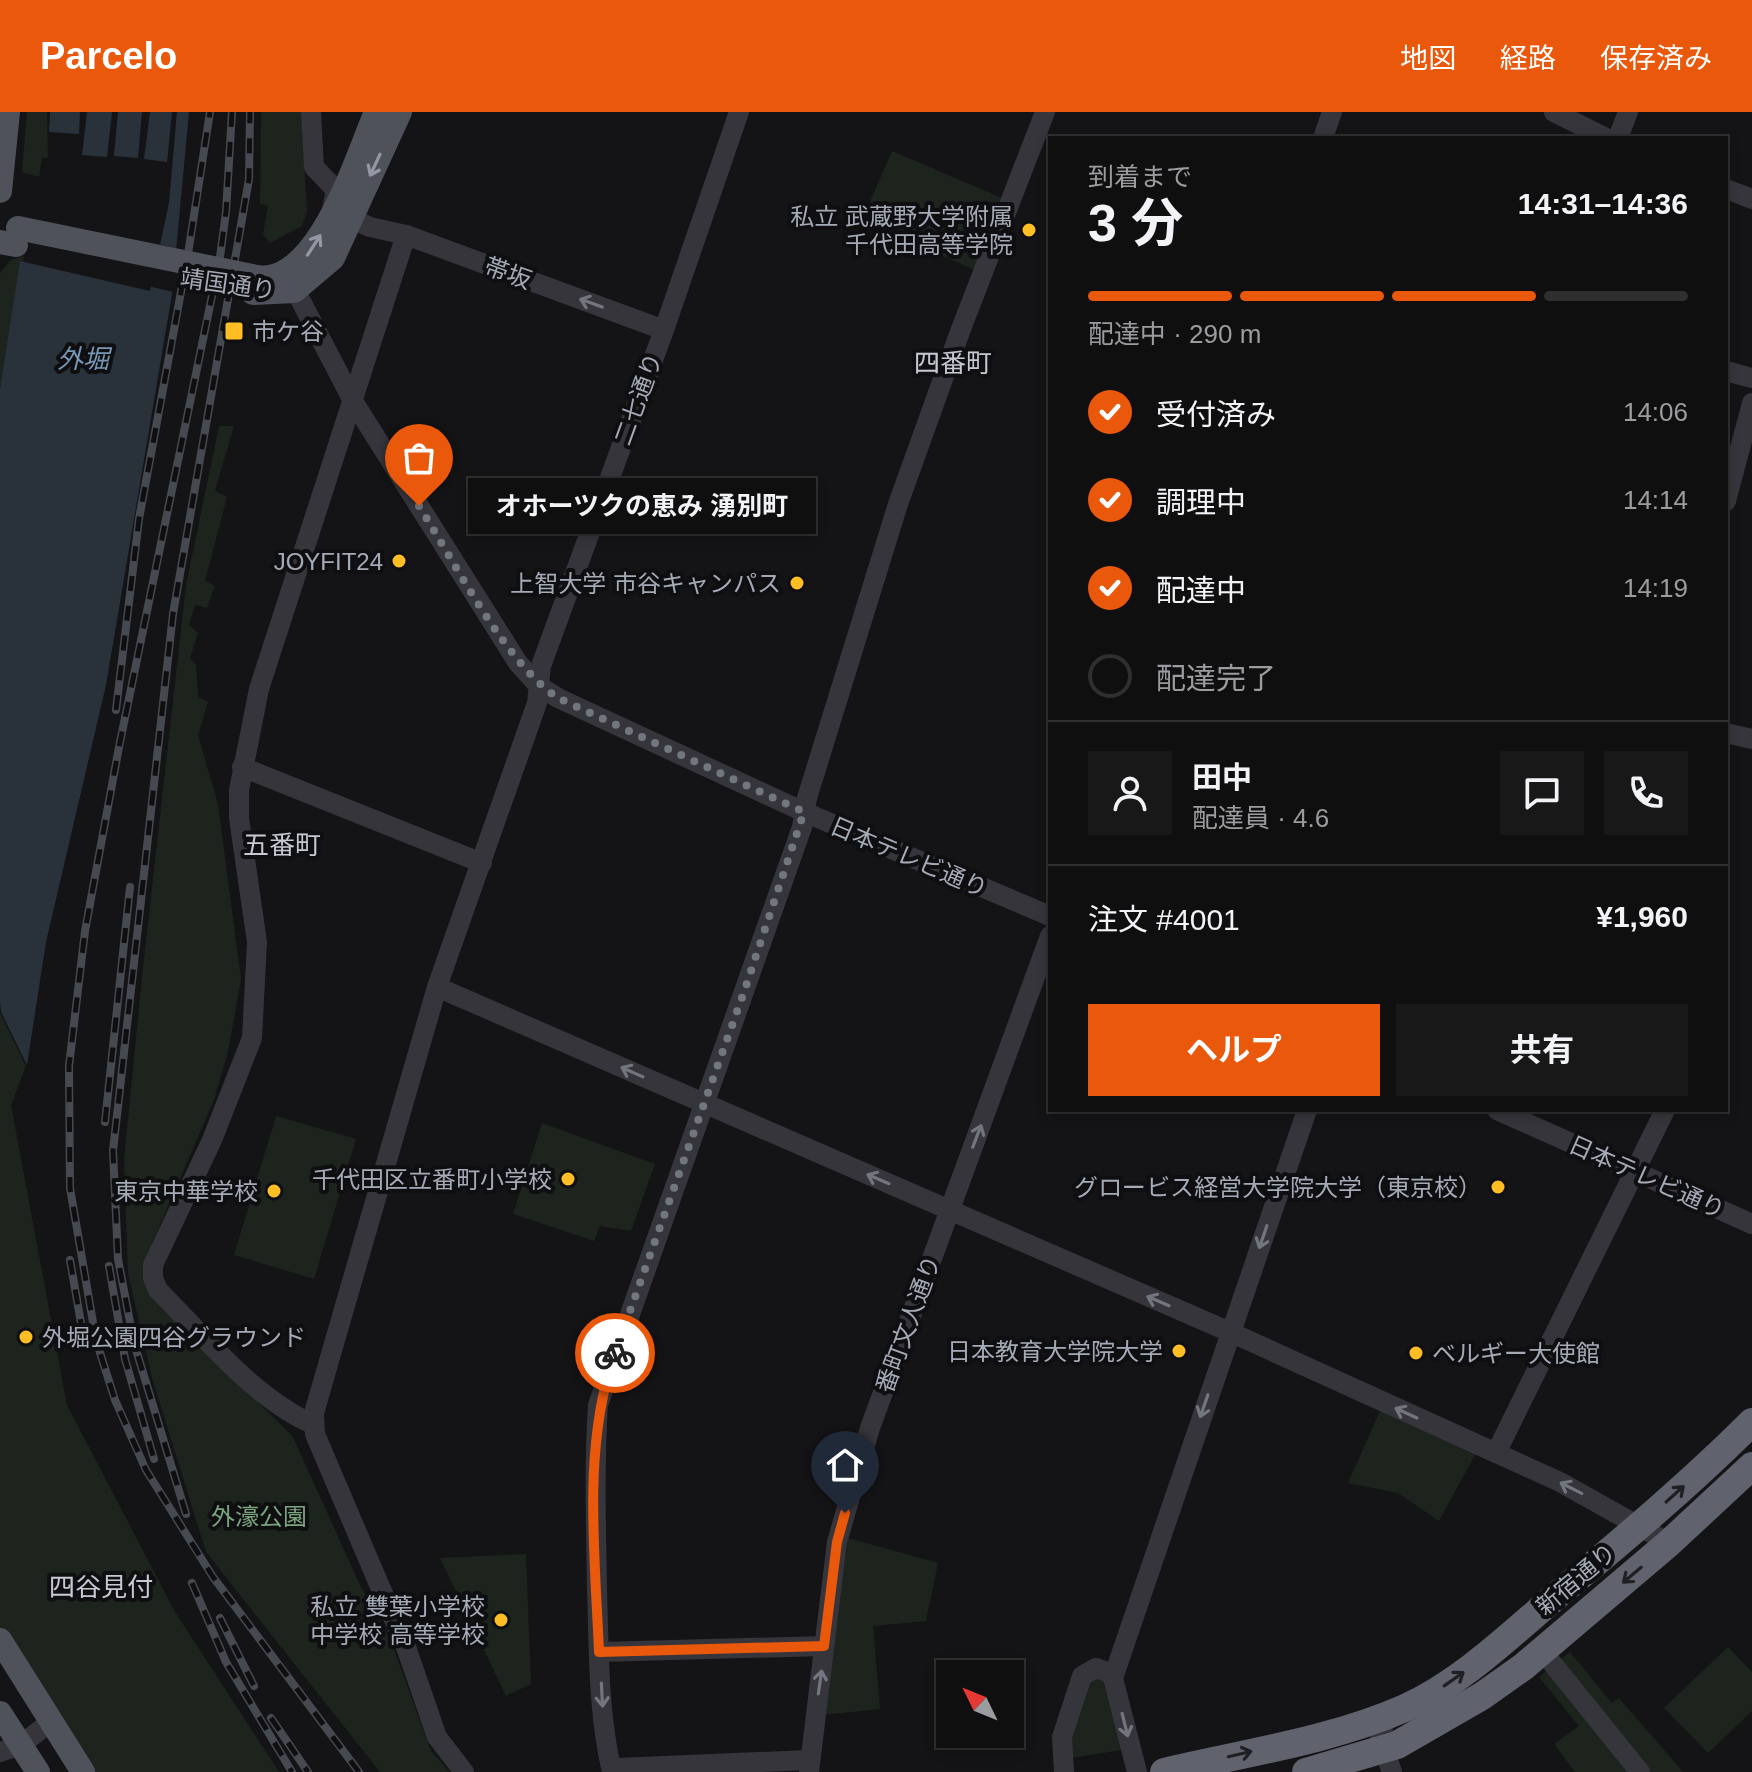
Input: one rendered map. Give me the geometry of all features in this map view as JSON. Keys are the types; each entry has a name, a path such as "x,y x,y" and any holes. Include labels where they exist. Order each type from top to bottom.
{"highway":[{"name":"新宿通り","path":"1164,1772 1348,1728 1386,1716 1434,1693 1468,1669 1640,1526 1752,1422"},
{"name":"新宿通り","path":"1306,1772 1382,1756 1449,1717 1523,1667 1669,1543 1752,1466"}],"main road":[{"name":"靖国通り","path":"8,235 273,282 333,258 342,214 376,112"},
{"name":"靖国通り","path":"342,214 400,112"},
{"path":"0,191 5,114"},
{"path":"0,1640 83,1772"},
{"path":"0,1713 10,1749 38,1772"}],"street":[{"path":"311,112 314,167 336,190 342,214"},
{"name":"二七通り","path":"314,1425 322,1379 437,987 537,703 541,666 664,330 739,112"},
{"path":"809,1766 617,1768 612,1772 604,1737 599,1652 595,1465 598,1405 804,812 898,504 942,378 1045,112"},
{"path":"1324,136 1332,112"},
{"path":"1554,112 1602,136"},
{"path":"1619,136 1628,112"},
{"path":"1728,190 1752,199"},
{"name":"帯坂","path":"342,214 664,330"},
{"path":"406,235 259,689 242,767 239,818 257,942 252,1038 212,1140 153,1265 153,1278 158,1290 255,1387 291,1414 314,1425 407,1650 437,1737 464,1772"},
{"name":"日本テレビ通り","path":"273,282 353,401 518,663 539,686 558,698 804,812 1048,915"},
{"path":"1728,372 1752,378"},
{"path":"1728,495 1747,443 1752,403"},
{"path":"1728,733 1752,739"},
{"path":"242,767 482,863"},
{"name":"番町文人通り","path":"809,1766 837,1542 870,1428 1048,941"},
{"path":"437,987 1230,1332 1496,1453 1669,1543"},
{"path":"1113,1678 1306,1112"},
{"name":"日本テレビ通り","path":"1502,1112 1752,1224"},
{"path":"1496,1453 1664,1112"},
{"path":"599,1652 824,1646"},
{"path":"1552,1663 1640,1772"},
{"path":"1064,1772 1062,1737 1082,1676 1096,1668 1108,1672 1113,1678 1137,1772"},
{"path":"1382,1756 1380,1730 1386,1716"},
{"path":"10,1749 50,1722"}],"green space":[{"path":"27,112 47,112 48,158 42,158 39,177 22,172"},
{"path":"261,112 301,112 307,212 302,226 270,243 263,234 268,206 260,204"},
{"path":"892,151 1004,199 975,270 862,220"},
{"path":"24,256 0,399 0,273 11,260"},
{"name":"外濠公園","path":"219,426 234,426 215,491 227,497 205,581 215,586 207,608 195,605 189,625 198,633 190,658 196,665 198,697 208,702 198,735 218,804 241,979 228,1052 214,1100 146,1257 143,1273 149,1289 164,1308 293,1437 360,1585 391,1641 431,1751 450,1772 380,1772 206,1552 152,1378 128,1274 124,1159 142,977 186,585"},
{"name":"外濠公園","path":"0,1013 26,1066 11,1105 67,1405 175,1612 279,1772 84,1772 0,1635"},
{"path":"276,1116 356,1139 314,1279 234,1255"},
{"path":"542,1123 655,1164 631,1231 600,1226 594,1241 513,1214"},
{"path":"1380,1411 1476,1453 1439,1521 1398,1493 1348,1483"},
{"path":"848,1538 938,1563 926,1621 873,1626 880,1709 823,1715"},
{"path":"526,1554 531,1684 506,1696 440,1558"},
{"path":"1728,1647 1752,1672 1752,1711 1708,1753 1664,1708"},
{"path":"1570,1652 1612,1703 1619,1698 1683,1772 1575,1772 1554,1744 1579,1726 1539,1677"},
{"path":"1102,1678 1122,1750 1070,1758 1069,1738 1078,1707 1092,1679"}],"water":[{"path":"50,112 80,112 79,134 49,132"},
{"path":"87,112 112,112 107,157 82,155"},
{"path":"118,112 142,112 138,158 114,156"},
{"path":"150,112 172,112 167,162 144,159"},
{"name":"外堀","path":"177,112 189,112 172,294 106,685 46,942 27,1065 1,1012 0,1001 0,390 20,261 150,291 169,203"}],"pier":[{"path":"159,244 183,250 177,293 148,286"}],"railway":[{"path":"116,710 139,519 188,254 210,112"},
{"path":"232,112 220,257 119,747 85,931 69,1066 70,1188 96,1340 115,1400 146,1470 213,1577 359,1772"},
{"path":"186,1514 134,1343 118,1259 113,1151 173,614 249,179 250,112"},
{"path":"105,1122 130,887"},
{"path":"70,1260 81,1323"},
{"path":"109,1266 125,1359 154,1459"},
{"path":"192,1583 226,1662 292,1772"},
{"path":"220,1618 254,1686"},
{"path":"271,1718 308,1772"}],"way so far":[{"path":"419,506 518,663 539,686 558,698 804,812 802,827 615,1353"}],"place":[{"name":"私立 武蔵野大学附属 千代田高等学院","path":"1029,230"},
{"name":"市ケ谷","path":"234,331"},
{"name":"オホーツクの恵み 湧別町","path":"419,506"},
{"name":"JOYFIT24","path":"399,561"},
{"name":"上智大学 市谷キャンパス","path":"797,583"},
{"name":"千代田区立番町小学校","path":"568,1179"},
{"name":"グロービス経営大学院大学（東京校）","path":"1498,1187"},
{"name":"東京中華学校","path":"274,1191"},
{"name":"外堀公園四谷グラウンド","path":"26,1337"},
{"name":"日本教育大学院大学","path":"1179,1351"},
{"name":"ベルギー大使館","path":"1416,1353"},
{"name":"私立 雙葉小学校 中学校 高等学校","path":"501,1620"}],"district":[{"name":"四番町","path":"953,363"},
{"name":"五番町","path":"282,845"},
{"name":"四谷見付","path":"101,1587"}],"route":[{"path":"615,1353 598,1405 595,1465 599,1652 824,1646 837,1542 845,1513"}]}
